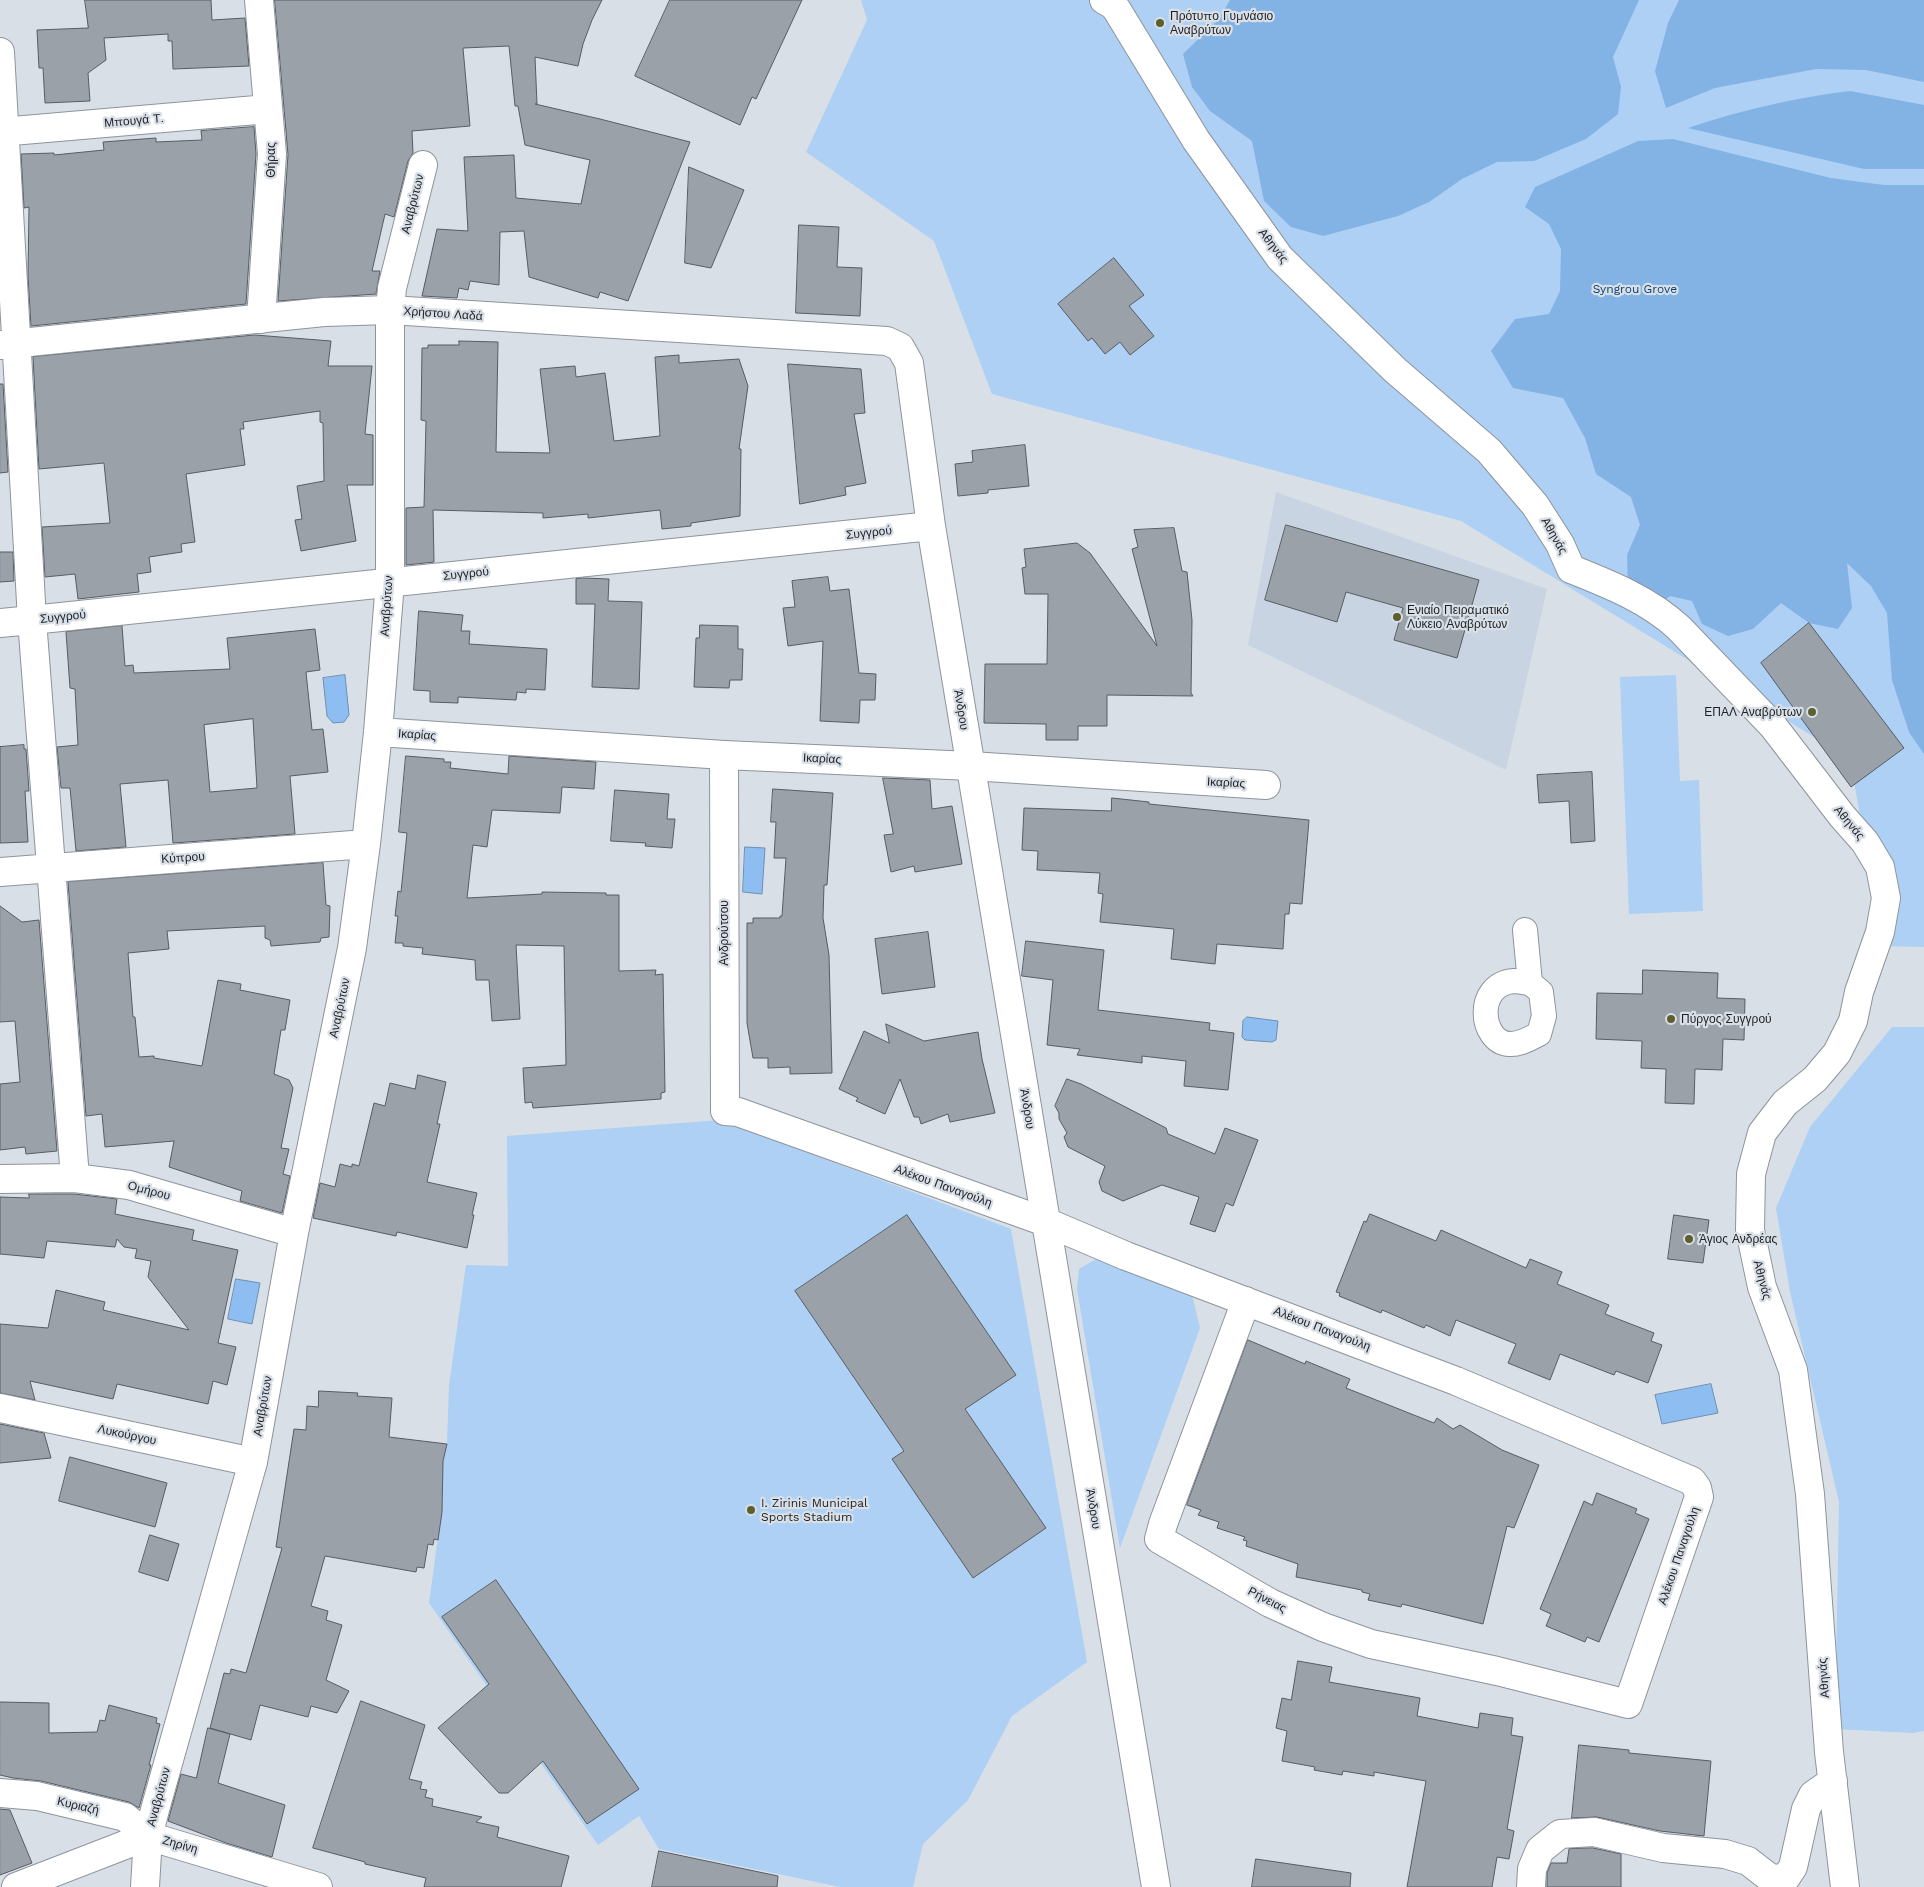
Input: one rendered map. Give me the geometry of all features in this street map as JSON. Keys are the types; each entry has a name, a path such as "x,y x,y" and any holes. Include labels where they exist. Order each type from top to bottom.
{"street":[{"name":"Θήρας","path":"259,0 272,154 261,319"},
{"name":"Αθηνάς","path":"1104,0 1113,5 1117,10 1196,140 1280,258 1394,370 1489,451 1536,506 1560,544 1572,569 1640,599 1664,614 1679,628 1772,726 1842,816 1865,842 1880,867 1886,898 1882,923 1859,992 1854,1021 1837,1053 1815,1079 1785,1103 1762,1134 1751,1174 1750,1230 1762,1287 1793,1370 1810,1494 1833,1781 1845,1887"},
{"path":"0,52 8,344 32,620 75,1178"},
{"name":"Μπουγά Τ.","path":"2,132 268,109"},
{"name":"Αναβρύτων","path":"145,1887 148,1836 253,1462 294,1233 352,948 378,732 390,582 390,310 392,288 423,165"},
{"name":"Χρήστου Λαδά","path":"8,344 324,312 390,310 887,341"},
{"name":"Άνδρου","path":"887,341 900,347 909,363 931,526 1156,1887"},
{"name":"Συγγρού","path":"0,623 931,526"},
{"name":"Ικαρίας","path":"378,732 724,755 970,766 1266,785"},
{"name":"Ανδρούτσου","path":"724,755 724,1111"},
{"name":"Κύπρου","path":"0,872 366,844"},
{"path":"1525,930 1530,983"},
{"name":"Αλέκου Παναγούλη","path":"724,1111 738,1112 1046,1222 1126,1256 1456,1381 1692,1481 1697,1488 1699,1497 1628,1704"},
{"name":"Ομήρου","path":"0,1179 75,1178 129,1185 294,1233"},
{"name":"Ρήνειας","path":"1246,1301 1159,1539 1270,1603 1323,1627 1363,1641 1497,1671 1628,1704"},
{"name":"Λυκούργου","path":"0,1408 253,1462"},
{"path":"1531,1887 1532,1868 1540,1850 1560,1834 1594,1832 1663,1848 1725,1854 1748,1861 1770,1878 1786,1879 1793,1867 1806,1809 1813,1795 1833,1781"},
{"name":"Κυριαζή","path":"0,1793 36,1796 125,1816 148,1836"},
{"name":"Ζηρίνη","path":"16,1887 148,1836 318,1887"}],"shaded area":[{"name":"Ενιαίο Πειραματικό Λύκειο Αναβρύτων","path":"1276,492 1547,589 1506,770 1248,645"},
{"path":"345,675 349,715 344,722 333,723 327,716 323,678"},
{"path":"745,847 765,848 762,894 743,892"},
{"path":"1247,1017 1278,1021 1276,1040 1272,1042 1245,1040 1242,1037 1243,1021"},
{"path":"236,1279 260,1283 252,1324 228,1319"},
{"path":"1711,1384 1718,1413 1662,1424 1655,1395"}],"green space":[{"name":"Syngrou Grove","path":"861,0 1924,0 1924,947 1883,946 1850,759 1461,521 992,394 934,241 806,152 867,20"},
{"path":"1230,0 1639,0 1613,57 1621,87 1618,114 1586,139 1534,161 1497,162 1462,179 1429,202 1398,216 1323,236 1291,227 1264,201 1252,141 1210,111 1192,87 1183,54 1219,19"},
{"path":"1679,0 1924,0 1924,82 1866,70 1816,69 1715,88 1666,108 1655,71 1668,23"},
{"path":"1850,91 1924,105 1924,169 1864,169 1688,128 1768,105"},
{"path":"1673,139 1831,178 1884,185 1924,185 1924,754 1909,732 1892,680 1887,613 1871,586 1847,563 1852,608 1838,629 1809,623 1781,603 1753,629 1728,636 1702,624 1692,601 1670,596 1659,605 1628,591 1627,555 1640,525 1631,497 1596,474 1585,438 1563,398 1513,388 1491,351 1515,319 1549,314 1560,291 1561,249 1549,224 1525,207 1535,187 1638,141"},
{"path":"1676,675 1680,781 1699,780 1703,911 1629,914 1620,677"},
{"path":"1892,1027 1924,1027 1924,1731 1914,1733 1835,1729 1839,1502 1790,1292 1776,1208 1810,1127"},
{"name":"I. Zirinis Municipal Sports Stadium","path":"721,1120 1011,1229 1087,1662 1012,1716 968,1800 923,1844 913,1887 840,1887 659,1849 639,1816 598,1845 429,1603 443,1501 443,1461 447,1444 449,1385 466,1265 508,1266 507,1136"},
{"path":"1096,1259 1191,1290 1200,1328 1120,1548 1077,1289 1079,1269"}],"building":[{"path":"85,0 211,0 212,20 245,18 249,66 173,69 172,41 168,41 168,34 104,38 106,60 88,73 90,101 45,103 43,68 39,68 37,30 88,28"},
{"path":"275,0 602,0 583,44 578,66 535,57 537,104 535,104 690,142 628,301 600,292 598,298 529,277 524,231 500,232 499,285 470,281 468,290 459,288 457,298 422,296 437,229 468,231 464,157 514,155 516,198 581,204 590,160 525,145 518,106 515,106 509,46 463,48 470,126 412,131 413,153 408,161 394,217 385,214 372,271 380,271 376,294 278,301 288,155"},
{"path":"670,0 802,0 756,99 752,97 740,125 635,76"},
{"path":"254,127 256,154 246,304 31,326 28,276 29,207 24,208 21,154 54,153 54,155 104,150 103,142 156,138 156,142 202,140 201,131"},
{"path":"689,167 744,190 711,268 685,263"},
{"path":"799,225 839,227 837,267 862,268 860,316 796,313"},
{"path":"1114,258 1144,295 1129,306 1154,336 1130,355 1120,342 1105,354 1092,338 1088,341 1058,304"},
{"path":"255,335 331,341 328,366 372,366 365,434 373,435 373,485 347,485 356,541 301,551 295,520 302,519 297,486 324,481 323,423 320,422 320,411 243,422 244,429 240,429 245,465 186,474 195,542 181,544 182,552 149,557 151,572 137,574 139,592 78,599 75,574 45,577 42,527 110,523 104,463 39,469 33,357"},
{"path":"459,341 498,342 496,452 550,453 540,369 575,366 576,377 605,373 614,441 660,436 655,357 679,355 679,363 739,359 748,386 739,449 741,449 740,516 691,523 691,526 662,529 660,510 588,518 588,514 543,518 543,513 433,510 434,562 406,565 406,508 424,507 426,421 421,420 422,348 428,348 428,345 459,345"},
{"path":"788,364 861,369 865,413 854,414 866,483 845,487 846,495 800,504"},
{"path":"0,384 3,384 8,472 0,473"},
{"path":"1025,445 1029,486 988,490 988,493 958,496 955,464 973,462 972,451"},
{"path":"1286,525 1479,580 1457,658 1394,640 1403,608 1346,592 1337,622 1265,600"},
{"path":"1174,528 1182,571 1187,572 1192,620 1191,693 1193,696 1107,695 1107,726 1078,726 1078,740 1046,740 1046,724 984,723 985,664 1047,664 1048,594 1025,594 1022,568 1026,567 1024,549 1077,543 1090,553 1157,646 1132,549 1138,547 1134,530"},
{"path":"0,552 13,552 14,581 0,582"},
{"path":"828,577 830,591 849,589 859,673 876,674 875,700 860,700 859,723 820,721 823,641 788,646 783,608 795,607 792,581"},
{"path":"576,579 609,579 608,601 642,602 639,689 592,687 595,604 576,604"},
{"path":"419,611 463,615 461,631 470,631 469,644 547,649 545,690 526,689 526,693 517,692 516,700 458,697 458,703 430,702 430,691 414,690"},
{"path":"1809,623 1904,748 1851,787 1761,663"},
{"path":"700,625 738,626 738,649 743,649 742,680 730,680 729,688 694,687 696,638 699,638"},
{"path":"122,626 125,666 133,665 134,673 230,669 227,638 315,629 320,670 306,672 312,730 323,729 328,772 290,776 295,834 173,843 168,780 120,784 126,847 76,851 70,788 61,788 57,747 78,745 75,689 70,688 66,632","holes":["253,719 257,788 210,792 204,725"]},
{"path":"24,745 24,749 26,749 29,791 25,791 28,842 0,843 0,747"},
{"path":"406,756 444,759 444,762 451,762 450,768 508,774 509,756 596,762 594,789 562,787 560,813 492,810 487,847 473,845 467,898 542,894 542,892 619,895 619,971 656,970 655,975 663,974 665,1092 661,1093 661,1099 533,1108 532,1102 525,1103 523,1068 566,1065 564,946 516,945 520,1019 492,1021 489,980 476,980 475,960 422,954 423,948 403,946 403,943 395,943 398,916 395,916 398,891 401,892 407,833 399,832"},
{"path":"1592,772 1595,841 1571,843 1569,801 1539,803 1537,775"},
{"path":"883,778 930,780 932,809 952,806 962,864 915,872 914,866 891,872 884,835 893,834"},
{"path":"773,789 833,793 827,885 824,885 823,918 829,955 832,1073 790,1074 790,1067 768,1068 768,1058 753,1058 747,1023 747,923 753,923 753,918 780,918 782,916 786,858 774,858 776,822 771,822"},
{"path":"615,790 669,794 667,819 675,819 672,848 645,846 646,843 611,841"},
{"path":"1112,798 1149,802 1149,804 1309,820 1302,904 1290,903 1289,914 1285,914 1283,949 1217,944 1215,964 1171,959 1174,929 1100,922 1103,894 1098,893 1100,873 1037,870 1038,851 1022,850 1024,808 1111,811"},
{"path":"323,863 326,905 330,906 329,937 321,938 320,942 271,946 270,940 265,938 265,926 167,931 169,949 128,953 133,1017 135,1017 139,1057 154,1056 154,1058 202,1066 218,980 241,984 240,990 290,1000 285,1030 281,1030 274,1074 289,1080 293,1088 281,1148 289,1149 283,1174 290,1176 282,1213 240,1201 242,1191 169,1167 174,1141 105,1147 102,1114 86,1116 68,882"},
{"path":"0,906 22,922 39,920 57,1151 26,1154 25,1147 0,1150 0,1084 20,1082 15,1021 0,1022"},
{"path":"928,932 935,987 882,994 875,939"},
{"path":"1026,941 1104,950 1098,1010 1210,1023 1209,1030 1234,1033 1228,1090 1184,1086 1186,1061 1142,1056 1142,1063 1077,1055 1080,1049 1047,1045 1053,980 1022,976"},
{"name":"Πύργος Συγγρού","path":"1643,970 1718,973 1717,998 1745,999 1744,1040 1723,1039 1722,1070 1695,1069 1694,1104 1665,1103 1666,1069 1641,1068 1642,1041 1596,1039 1597,993 1642,994"},
{"path":"886,1024 924,1041 978,1032 982,1059 995,1113 950,1122 948,1114 921,1124 919,1117 914,1117 900,1079 885,1114 856,1101 858,1098 839,1089 864,1031 889,1043"},
{"path":"418,1075 446,1082 437,1124 440,1124 427,1182 477,1193 467,1248 397,1232 396,1236 313,1218 320,1183 335,1187 340,1164 352,1167 352,1164 359,1166 374,1103 385,1106 390,1083 415,1089"},
{"path":"1067,1079 1081,1084 1166,1128 1168,1134 1215,1154 1225,1128 1258,1140 1233,1206 1226,1203 1215,1232 1190,1224 1199,1197 1162,1185 1123,1201 1102,1191 1099,1182 1105,1166 1068,1147 1064,1137 1067,1133 1059,1119 1059,1113 1055,1106"},
{"path":"29,1194 74,1194 117,1199 115,1214 194,1230 192,1240 238,1250 218,1343 236,1347 227,1385 213,1381 208,1404 117,1384 113,1399 30,1381 35,1400 0,1393 0,1324 48,1328 56,1290 105,1302 103,1310 189,1330 148,1277 151,1261 135,1258 137,1249 124,1247 117,1239 115,1247 47,1241 44,1258 0,1254 0,1197 29,1198"},
{"path":"1370,1214 1436,1241 1441,1230 1526,1268 1530,1259 1562,1272 1557,1284 1609,1305 1605,1314 1654,1333 1651,1341 1662,1345 1648,1383 1616,1371 1614,1375 1560,1354 1550,1380 1508,1363 1516,1344 1456,1320 1450,1336 1426,1325 1424,1328 1382,1310 1381,1313 1339,1296 1340,1293 1336,1292 1364,1221 1366,1222"},
{"path":"907,1215 1016,1375 965,1409 1046,1528 973,1578 892,1459 904,1451 795,1291"},
{"name":"Άγιος Ανδρέας","path":"1674,1215 1709,1220 1703,1263 1668,1259"},
{"path":"1248,1340 1305,1364 1306,1361 1350,1379 1346,1388 1434,1423 1437,1418 1453,1429 1460,1425 1502,1450 1539,1465 1514,1528 1507,1526 1483,1624 1402,1604 1401,1607 1368,1600 1370,1594 1362,1592 1362,1590 1296,1577 1298,1564 1246,1546 1247,1541 1243,1540 1245,1537 1217,1528 1219,1522 1198,1515 1201,1510 1187,1505"},
{"path":"319,1391 358,1393 357,1396 392,1398 389,1437 447,1444 443,1461 442,1512 438,1540 434,1539 433,1545 428,1544 424,1568 417,1567 416,1572 325,1556 311,1606 328,1611 326,1620 342,1625 326,1680 349,1691 337,1713 311,1706 308,1717 260,1705 251,1740 210,1728 224,1673 230,1674 231,1669 246,1673 282,1548 276,1547 294,1429 306,1430 307,1406 318,1407"},
{"path":"0,1424 44,1433 51,1458 0,1463"},
{"path":"70,1457 167,1483 155,1527 59,1501"},
{"path":"1597,1493 1637,1509 1635,1513 1649,1519 1599,1642 1587,1637 1585,1642 1546,1626 1551,1614 1540,1609 1584,1501 1592,1505"},
{"path":"150,1535 179,1544 168,1581 139,1572"},
{"path":"496,1580 639,1789 587,1824 543,1761 508,1793 499,1793 438,1728 489,1684 442,1617"},
{"path":"1298,1661 1332,1667 1329,1682 1420,1698 1417,1716 1478,1728 1480,1713 1513,1718 1511,1735 1523,1737 1507,1829 1514,1831 1509,1859 1497,1857 1492,1887 1407,1887 1426,1781 1374,1772 1374,1776 1343,1771 1342,1775 1314,1770 1315,1767 1282,1761 1287,1731 1276,1728 1282,1698 1291,1700"},
{"path":"361,1701 425,1725 409,1779 422,1782 420,1789 427,1790 425,1797 433,1799 432,1806 482,1817 476,1822 499,1827 497,1837 569,1856 561,1887 424,1887 426,1878 365,1864 365,1862 313,1848"},
{"path":"0,1702 49,1703 49,1733 97,1732 100,1720 105,1721 109,1705 157,1718 156,1723 160,1724 139,1808 129,1802 41,1781 0,1775"},
{"path":"208,1728 230,1734 218,1783 285,1805 272,1857 226,1843 168,1821 181,1774 196,1778"},
{"path":"1579,1745 1629,1750 1629,1753 1711,1761 1704,1836 1660,1831 1597,1817 1572,1818"},
{"path":"0,1809 10,1810 32,1863 0,1875"},
{"path":"1593,1848 1621,1854 1621,1887 1547,1887 1547,1873 1551,1863 1567,1863 1569,1849"},
{"path":"659,1851 778,1876 777,1887 652,1887"},
{"path":"1256,1859 1351,1873 1350,1887 1252,1887"}],"place":[{"name":"Πρότυπο Γυμνάσιο Αναβρύτων","path":"1160,23"},
{"name":"Ενιαίο Πειραματικό Λύκειο Αναβρύτων","path":"1397,617"},
{"name":"ΕΠΑΛ Αναβρύτων","path":"1812,712"},
{"name":"Πύργος Συγγρού","path":"1671,1019"},
{"name":"Άγιος Ανδρέας","path":"1689,1239"},
{"name":"I. Zirinis Municipal Sports Stadium","path":"751,1510"}]}
